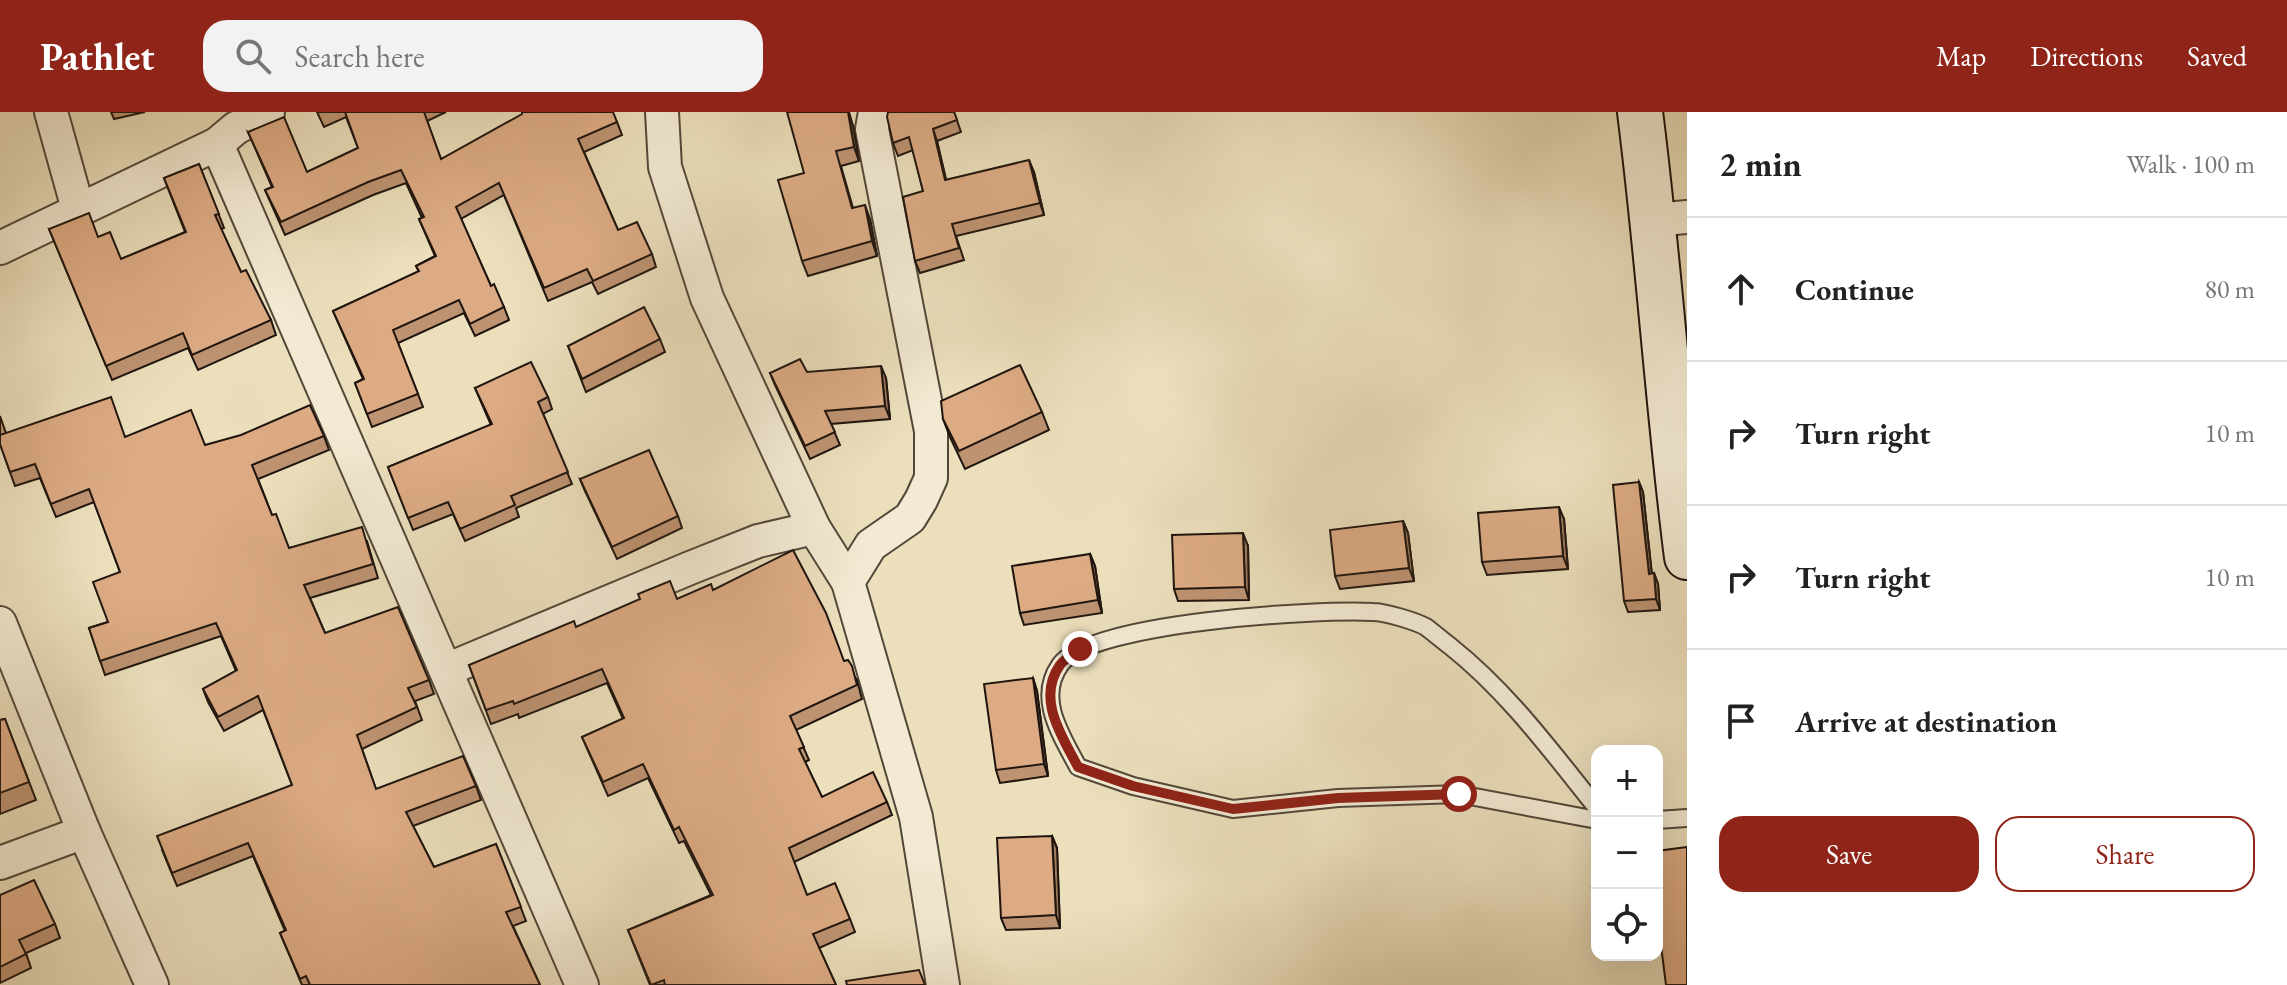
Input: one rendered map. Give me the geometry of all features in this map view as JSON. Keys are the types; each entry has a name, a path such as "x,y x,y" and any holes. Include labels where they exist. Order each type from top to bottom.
{"street":[{"path":"51,112 78,209"},
{"path":"0,248 217,144 236,128 268,112"},
{"path":"662,112 665,167 707,298 814,528 848,582 916,817 943,985"},
{"path":"848,582 871,545 910,518 931,478 931,431 872,129 875,112"},
{"path":"1640,112 1670,218 1687,557"},
{"path":"217,144 582,985"},
{"path":"446,670 745,546 814,528"},
{"path":"0,623 84,832 152,985"},
{"path":"0,863 84,832"}],"lane":[{"path":"1591,801 1509,700 1470,662 1424,626 1377,612 1282,613 1139,630 1080,649 1061,663 1051,684 1050,705 1078,767 1133,786 1233,809 1338,798 1459,794 1591,819"},
{"path":"1663,820 1687,818"}],"building":[{"path":"345,112 424,112 441,159 522,112 613,112 617,122 578,139 618,230 637,222 652,254 593,281 587,269 544,288 499,183 456,207 491,286 494,284 504,307 470,324 459,300 393,330 418,394 367,414 355,383 364,379 333,311 419,271 416,266 436,256 419,219 424,217 401,170 281,222 265,190 273,187 248,132 284,117 307,172 358,148"},
{"path":"787,112 848,112 854,147 836,151 852,208 865,205 872,241 802,261 778,180 804,173"},
{"path":"888,112 954,112 957,120 933,129 945,180 1029,160 1040,203 952,224 959,248 915,261 903,197 923,191 909,137 893,143"},
{"path":"199,164 219,214 215,215 241,272 246,270 271,320 192,355 183,333 106,366 49,229 89,213 98,237 110,232 121,259 186,232 164,178"},
{"path":"644,307 660,339 582,379 568,346"},
{"path":"800,359 807,372 881,366 885,406 825,411 835,432 805,446 770,373"},
{"path":"531,362 548,397 538,402 568,472 511,496 515,505 460,529 448,502 408,518 388,467 492,424 475,388"},
{"path":"1020,365 1042,412 959,451 943,419 941,401"},
{"path":"111,397 125,437 191,410 205,445 241,435 310,405 324,436 252,465 272,515 276,514 289,548 362,527 373,564 304,585 325,633 398,607 429,680 408,688 417,707 357,735 376,789 463,756 476,786 406,812 434,867 496,844 521,907 506,912 540,985 310,985 306,976 300,979 280,933 286,930 248,843 172,873 157,836 292,785 258,696 218,717 203,689 237,670 216,623 100,661 89,628 108,622 93,582 120,572 89,489 51,504 35,464 10,472 0,435"},
{"path":"649,450 678,516 612,547 580,479"},
{"path":"1639,482 1649,574 1654,573 1656,599 1624,601 1613,485"},
{"path":"1559,507 1563,556 1482,562 1478,513"},
{"path":"1403,521 1409,568 1335,576 1330,530"},
{"path":"1243,533 1245,587 1174,589 1172,535"},
{"path":"793,550 826,613 844,661 848,660 852,666 857,685 790,716 804,747 799,749 822,797 873,772 887,802 789,848 807,895 835,883 850,919 813,934 836,985 665,985 664,980 651,985 628,930 713,895 679,827 674,830 643,764 603,782 582,737 624,718 602,669 514,704 513,701 486,710 469,665 574,621 576,627 640,599 638,594 670,581 677,599 711,584 713,590"},
{"path":"1090,554 1098,600 1020,613 1012,566"},
{"path":"1033,678 1044,764 996,770 984,684"},
{"path":"5,719 29,782 0,793 0,720"},
{"path":"1052,836 1056,915 1001,918 997,838"},
{"path":"1687,847 1687,985 1666,985 1663,961 1663,850"},
{"path":"34,880 55,924 19,940 26,954 0,967 0,895"},
{"path":"919,970 925,985 847,985 846,981"}],"route":[{"path":"1080,649 1061,663 1051,684 1050,705 1078,767 1133,786 1233,809 1338,798 1459,794"}]}
